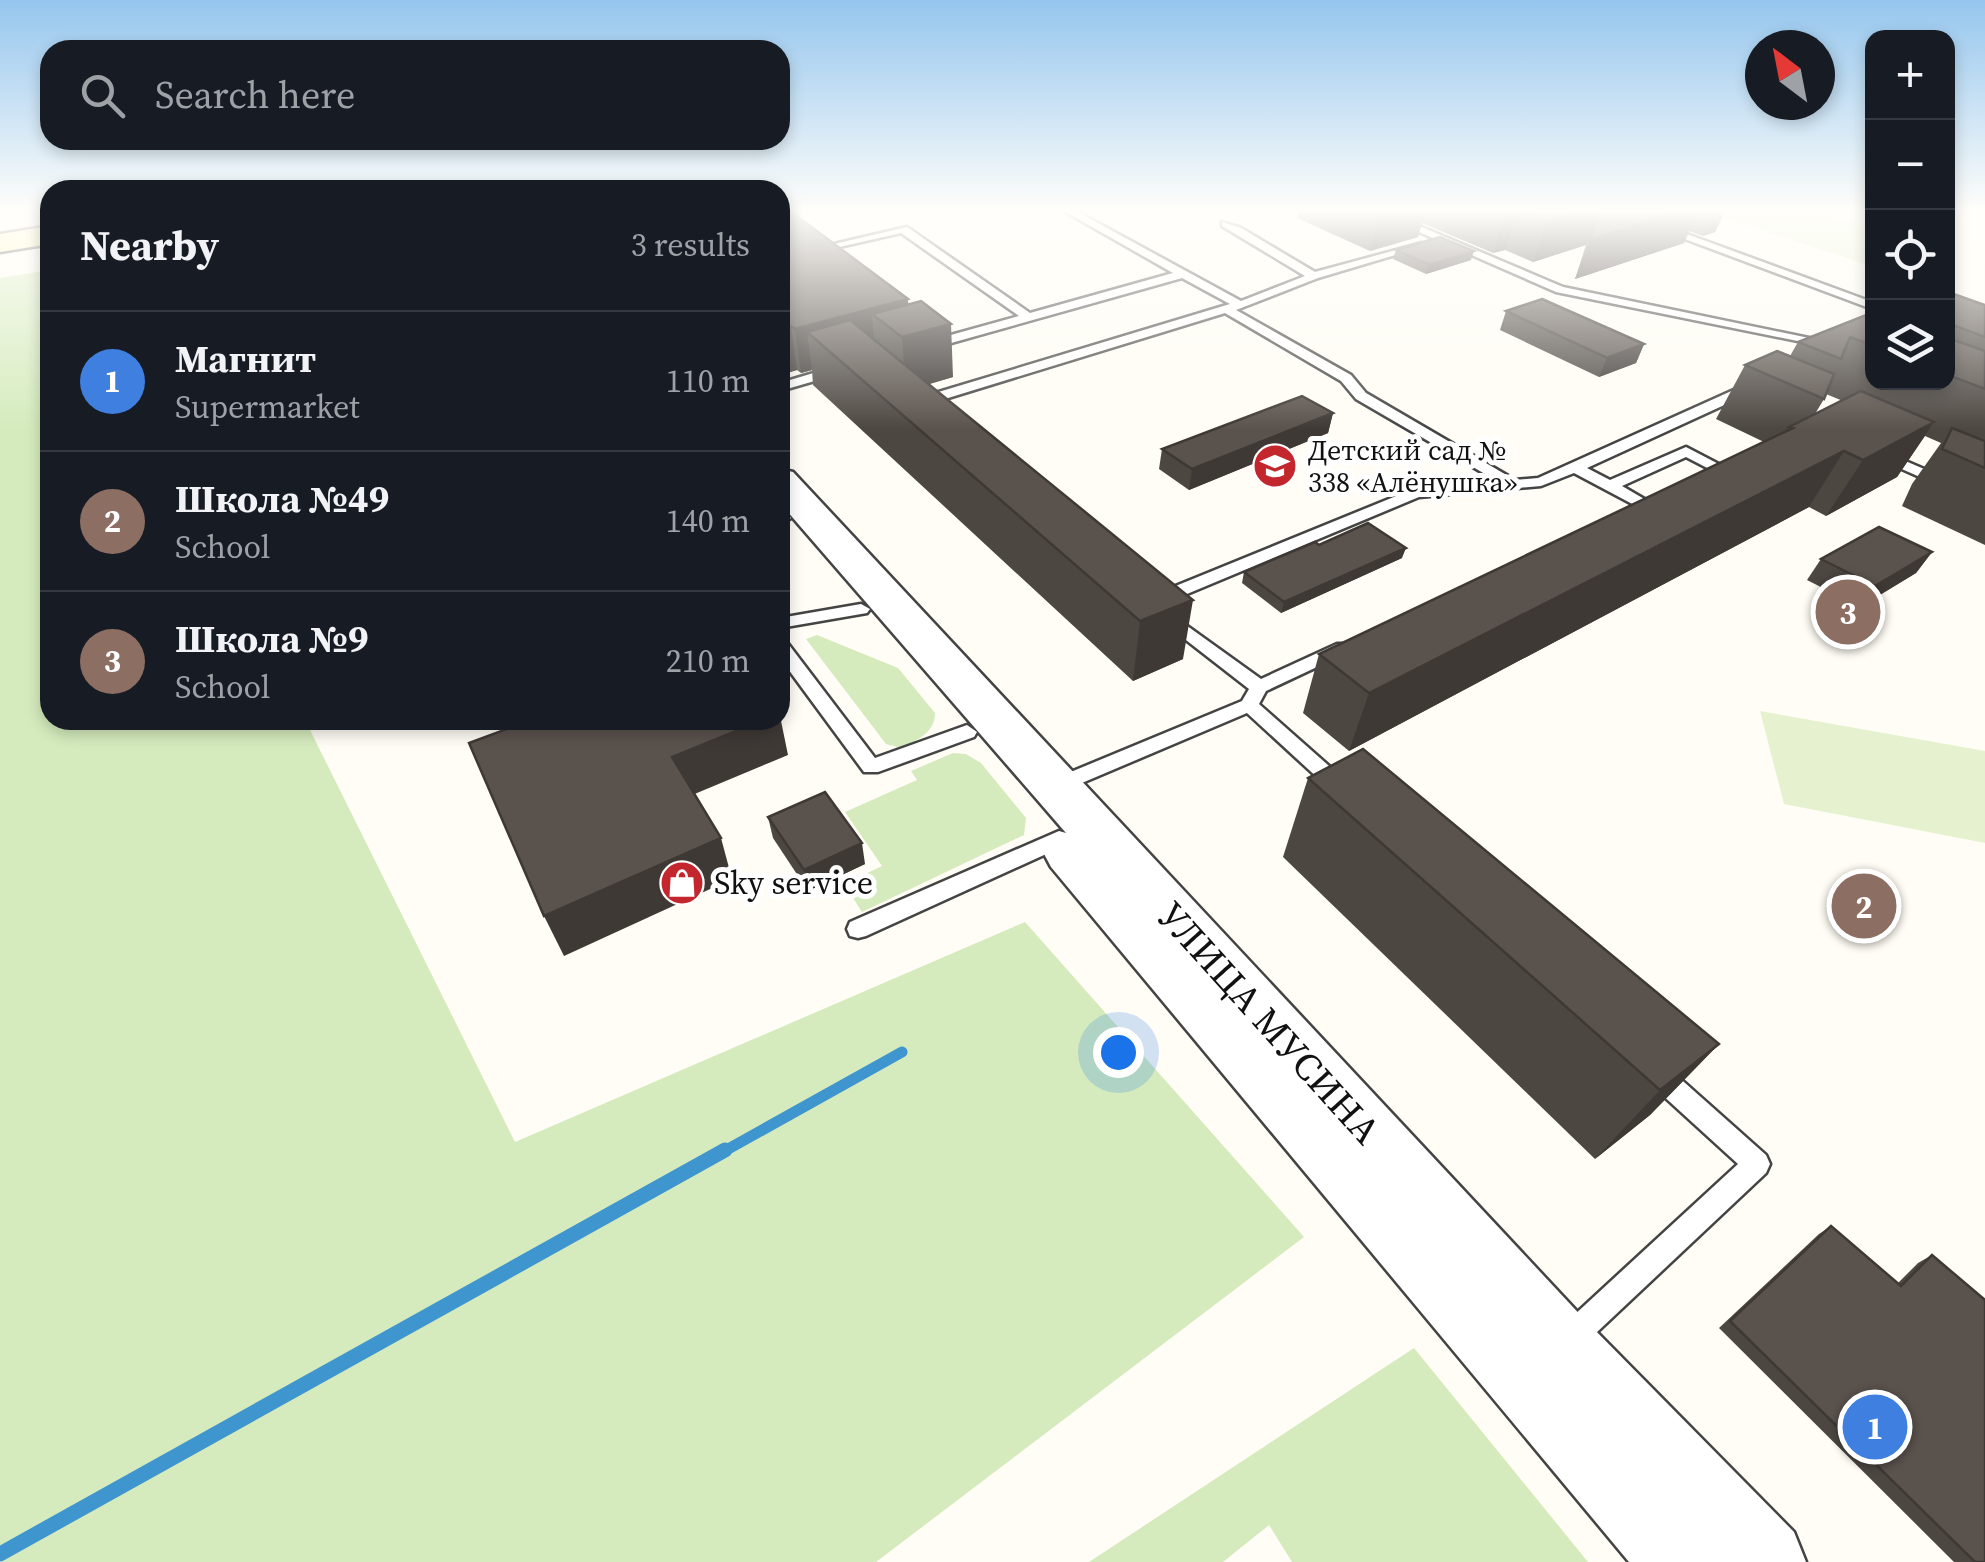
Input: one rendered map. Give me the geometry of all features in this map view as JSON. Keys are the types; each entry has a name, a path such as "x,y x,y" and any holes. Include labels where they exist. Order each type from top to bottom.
{"street":[{"name":"УЛИЦА МУСИНА","path":"790,518 1057,812 1764,1562"},
{"name":"УЛИЦА МУСИНА","path":"790,519 967,732 1057,812 1683,1562"}],"lane":[{"path":"980,284 1028,317"},
{"path":"927,346 1147,284"},
{"path":"1197,284 1346,378 1361,396 1512,484"},
{"path":"924,417 904,400 1233,307 1293,284"},
{"path":"1546,284 1560,290 1848,348 1831,358"},
{"path":"1812,284 1865,303"},
{"path":"930,330 944,341"},
{"path":"790,384 858,364"},
{"path":"1150,603 1416,493 1541,482 1770,379"},
{"path":"1738,392 1756,400"},
{"path":"1862,446 1985,501"},
{"path":"1610,486 1686,452 1727,472 1696,486"},
{"path":"1576,468 1610,486 1658,503 1614,523"},
{"path":"1136,592 1254,696 1360,806"},
{"path":"790,621 861,609"},
{"path":"858,930 1254,696 1365,638"},
{"path":"790,658 872,767 967,732"},
{"path":"1560,1347 1757,1164 1641,1060"}],"green space":[{"path":"0,284 40,284 40,730 310,730 515,1142 1025,922 1304,1237 876,1562 0,1562"},
{"path":"817,635 898,668 935,713 928,731 901,748 886,744 806,639"},
{"path":"1760,711 1985,751 1985,843 1784,804"},
{"path":"953,753 966,754 981,763 1026,818 1024,835 862,912 844,884 882,866 845,812 917,780 911,771"},
{"path":"1414,1348 1588,1562 1292,1562 1269,1525 1223,1562 1089,1562"}],"building":[{"path":"790,284 888,284 908,299 795,329 791,326"},
{"path":"1955,294 1985,305 1985,337 1955,326"},
{"path":"1542,299 1644,344 1607,358 1506,311"},
{"path":"921,301 951,324 902,337 872,314"},
{"path":"1865,315 1865,342 1850,337 1841,359 1798,342"},
{"path":"850,320 1193,600 1140,621 807,332"},
{"path":"1955,340 1985,351 1985,389 1955,378"},
{"path":"1777,351 1834,374 1824,399 1745,365"},
{"path":"1861,391 1934,422 1863,460 1844,451 1369,693 1319,654 1793,428 1789,427"},
{"path":"1302,396 1333,413 1192,469 1162,449"},
{"path":"1952,428 1985,441 1985,468 1942,449"},
{"path":"1368,523 1406,548 1284,602 1244,572 1315,542 1319,545"},
{"path":"1879,527 1932,552 1875,586 1821,559"},
{"path":"504,730 738,730 672,757 721,838 544,916 469,743"},
{"path":"1363,749 1719,1044 1660,1090 1308,778"},
{"path":"825,792 862,843 804,870 768,817"},
{"path":"1831,1226 1901,1286 1932,1255 1985,1300 1985,1562 1975,1562 1730,1321"}],"waterway":[{"path":"721,1153 902,1052"},
{"path":"0,1554 725,1150"}],"place":[{"name":"Детский сад № 338 «Алёнушка»","path":"1275,466"},
{"name":"Школа №9","path":"1848,612"},
{"name":"Sky service","path":"682,883"},
{"name":"Школа №49","path":"1864,906"},
{"name":"Магнит","path":"1875,1427"}]}
